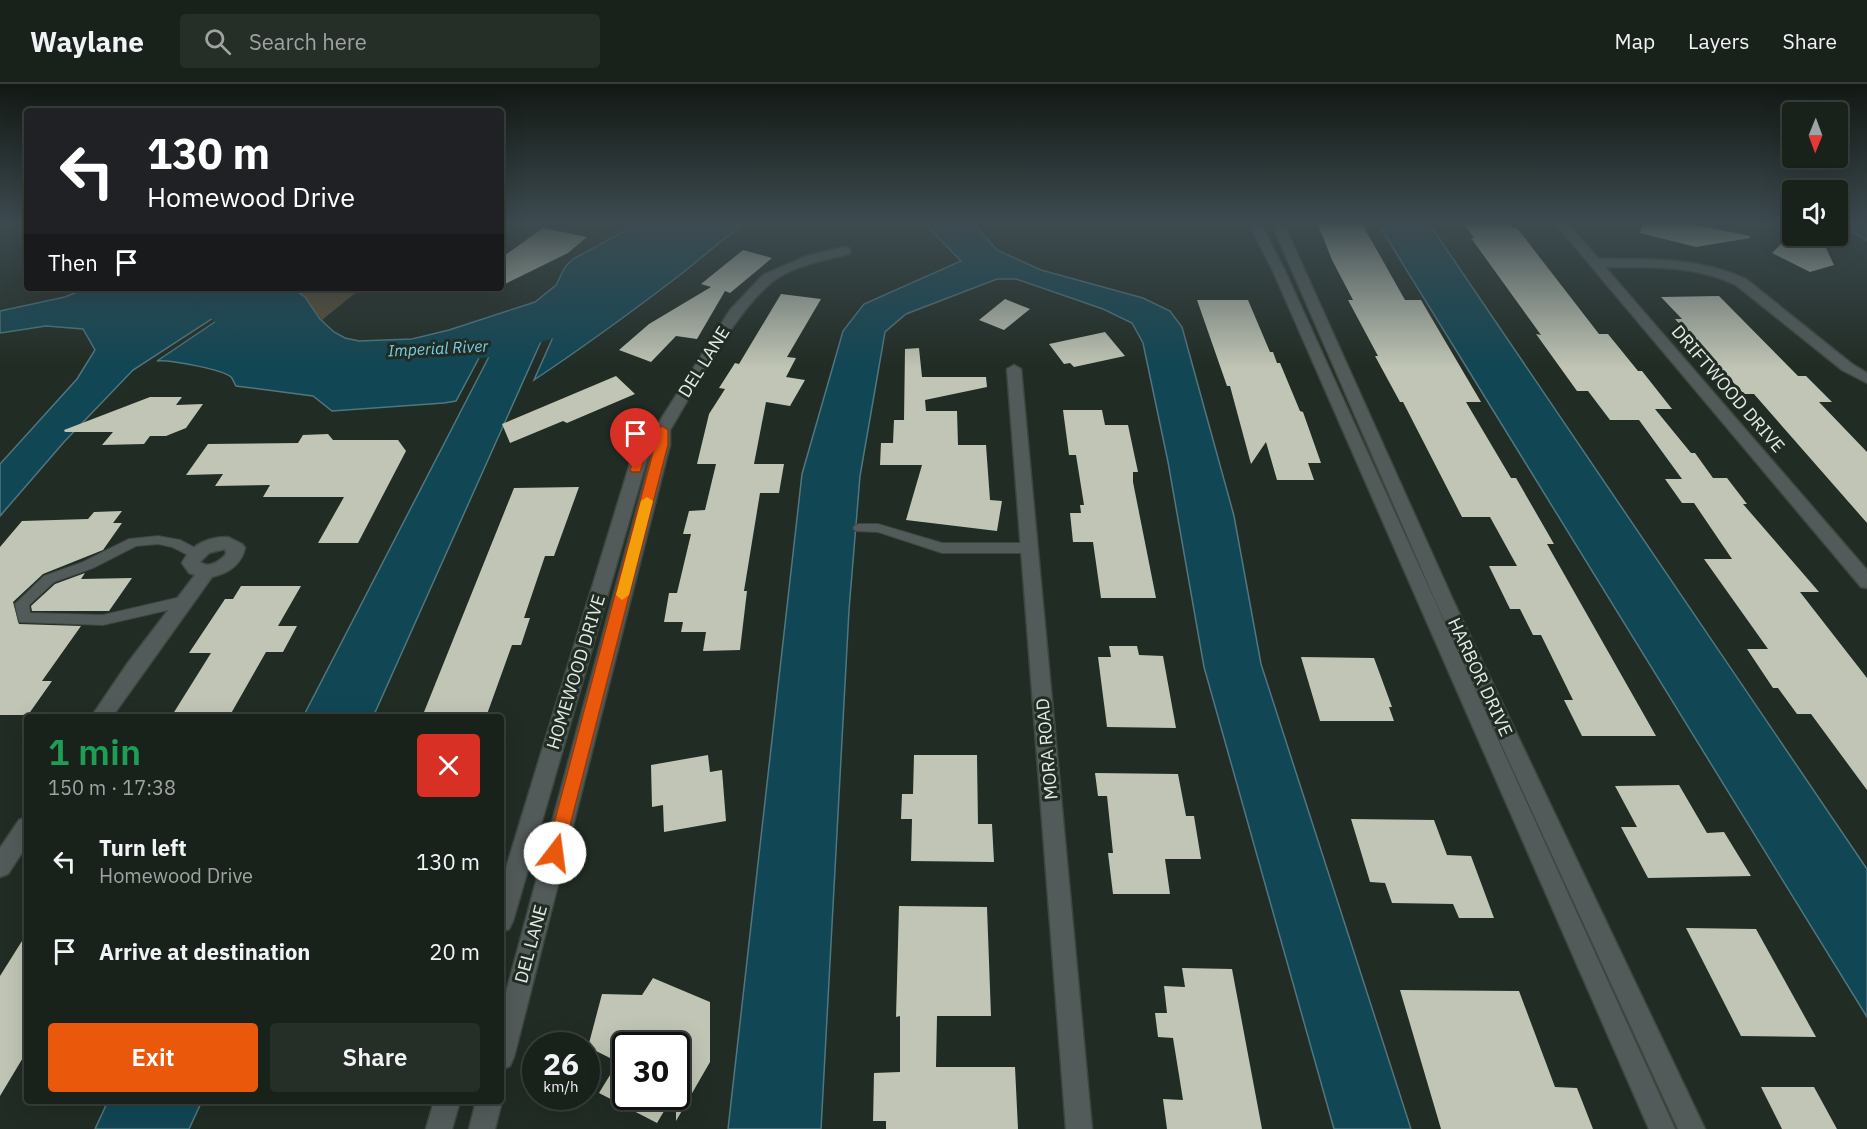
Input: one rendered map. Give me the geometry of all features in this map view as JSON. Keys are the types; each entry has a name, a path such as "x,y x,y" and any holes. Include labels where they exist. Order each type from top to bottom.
{"street":[{"name":"DEL LANE","path":"504,1046 662,445 662,430 735,313 768,278 784,271"},
{"name":"HARBOR DRIVE","path":"1278,271 1662,1129"},
{"name":"HARBOR DRIVE","path":"1299,271 1444,600 1692,1129"},
{"name":"DRIFTWOOD DRIVE","path":"1601,271 1867,582"},
{"path":"1713,271 1723,273 1746,286 1847,367 1867,379"},
{"name":"MORA ROAD","path":"1014,369 1079,1129"},
{"name":"HOMEWOOD DRIVE","path":"504,911 643,447 662,430"},
{"path":"228,543 236,548 234,558 229,563 207,571 195,570 192,567 191,563 196,554 214,544 228,543"},
{"path":"103,714 207,571"},
{"path":"0,867 24,831"},
{"path":"439,1129 446,1104"},
{"path":"482,1129 488,1104"}],"lane":[{"path":"859,528 878,528 942,548 1030,548"},
{"path":"185,601 102,620 24,618 21,610 22,604 49,579 88,565 134,542 158,540 175,543 196,554"}],"shaded area":[{"path":"296,291 358,291 322,320 305,297"}],"water":[{"path":"563,271 685,271 534,380 557,328 555,323 544,323 487,343 456,401 332,411 313,396 236,386 231,377 218,371 183,363 157,361 234,309 214,291 296,291 305,297 320,319 334,332 345,338 359,341 412,339 449,330 535,302 556,285"},
{"path":"939,271 1044,271 1143,298 1170,311 1182,327 1234,516 1261,664 1411,1129 1334,1129 1204,667 1168,462 1143,343 1132,323 1103,309 1016,279 997,279 906,314 885,332 860,476 849,610 821,1129 728,1129 802,474 843,331 864,304"},
{"path":"1407,271 1461,271 1867,869 1867,1017"},
{"path":"80,291 201,291 224,311 133,370 64,442 0,516 0,464 77,379 95,350 83,329 46,326 0,333 0,311 65,297"},
{"path":"547,328 374,714 305,714 495,345"},
{"path":"107,1104 201,1104 189,1129 95,1129"}],"building":[{"path":"504,271 532,271 504,285"},
{"path":"717,271 757,271 730,293 725,291 697,339 676,336 651,362 619,350 649,324 711,287 701,284"},
{"path":"1338,271 1389,271 1405,300 1421,300 1481,402 1466,402 1511,478 1516,478 1554,544 1547,544 1656,736 1582,736 1564,700 1573,700 1541,635 1533,635 1520,609 1510,609 1489,566 1517,566 1490,517 1462,517 1403,402 1400,402 1375,356 1378,356 1348,300 1353,300"},
{"path":"1495,271 1550,271 1599,334 1608,334 1638,371 1642,371 1672,409 1655,409 1691,453 1695,453 1713,478 1727,478 1747,504 1743,504 1819,592 1800,592 1867,678 1867,790 1811,714 1797,714 1778,688 1773,688 1747,649 1768,649 1704,559 1732,559 1694,503 1682,503 1665,479 1682,479 1639,420 1610,420 1588,391 1577,391 1536,334 1541,335"},
{"path":"781,294 821,299 787,357 796,358 786,377 805,380 790,406 766,402 754,464 784,464 779,493 760,493 744,591 747,591 740,650 703,651 706,632 681,632 683,622 664,622 669,593 677,593 691,534 683,534 689,511 705,510 716,464 697,464 709,414 725,389 719,388 735,363 739,364"},
{"path":"1719,296 1798,376 1806,376 1832,402 1819,402 1867,452 1867,523 1754,394 1744,394 1675,319 1682,319 1661,297"},
{"path":"1005,299 1030,309 1004,330 979,320"},
{"path":"1197,300 1248,300 1270,352 1273,352 1277,363 1280,363 1300,411 1303,412 1321,463 1308,463 1314,480 1277,480 1266,442 1251,464 1230,386 1227,386"},
{"path":"1105,332 1125,356 1074,367 1070,363 1064,364 1049,344"},
{"path":"919,348 922,377 986,377 987,387 925,400 926,411 957,411 958,445 986,445 990,500 1002,501 997,531 906,520 922,465 880,465 881,443 893,443 894,420 904,420 905,349"},
{"path":"616,376 635,394 567,423 563,421 510,443 502,424"},
{"path":"150,397 182,397 176,405 203,404 186,428 166,436 150,436 144,444 102,445 113,432 65,432 64,430"},
{"path":"1063,410 1102,410 1105,425 1128,425 1138,472 1133,472 1133,482 1156,598 1101,598 1093,542 1073,542 1070,513 1081,513 1080,505 1084,505 1076,455 1069,455"},
{"path":"328,434 333,440 398,440 406,451 358,543 318,543 344,497 263,497 270,485 215,486 223,474 186,475 208,444 298,443 303,435"},
{"path":"579,487 554,556 545,556 524,618 530,618 521,645 512,645 487,714 423,714 514,488"},
{"path":"122,511 113,523 122,523 103,550 43,574 13,602 19,624 81,626 42,681 52,681 29,714 0,715 0,547 22,521 88,519 94,512"},
{"path":"85,573 81,579 132,578 109,611 32,611 31,606 55,584"},
{"path":"241,586 301,586 278,626 297,626 283,652 266,652 231,714 173,714 211,653 189,653 225,599 233,599"},
{"path":"1109,646 1137,646 1139,655 1163,656 1176,728 1107,727 1098,657 1111,657"},
{"path":"1301,657 1374,658 1392,707 1389,707 1394,721 1320,721"},
{"path":"708,755 710,772 722,770 726,821 664,832 663,805 652,807 651,765"},
{"path":"914,755 977,755 978,824 992,824 994,862 911,861 912,819 901,819 902,794 913,794"},
{"path":"1095,773 1178,774 1186,816 1194,816 1201,859 1165,859 1170,894 1113,894 1108,853 1113,853 1107,796 1098,796"},
{"path":"1679,785 1707,833 1724,832 1751,876 1648,878 1621,827 1637,827 1615,786"},
{"path":"1351,819 1434,820 1447,855 1471,856 1494,918 1459,918 1453,904 1392,903 1385,883 1370,882"},
{"path":"899,906 987,907 991,1016 937,1016 936,1067 1015,1067 1018,1129 886,1129 886,1121 873,1121 874,1073 900,1072 900,1016 896,1017"},
{"path":"1686,928 1756,929 1816,1037 1741,1036"},
{"path":"24,938 24,1056 0,1096 0,976"},
{"path":"1182,968 1232,969 1262,1129 1167,1129 1163,1099 1183,1100 1173,1038 1158,1037 1155,1013 1167,1013 1164,986 1185,987"},
{"path":"653,978 710,1002 710,1062 690,1097 690,1032 612,1032 612,1059 600,1053 600,1032 592,1032 602,994 642,995"},
{"path":"1400,990 1519,991 1555,1087 1577,1088 1593,1129 1441,1129"},
{"path":"612,1072 612,1100 600,1091"},
{"path":"1761,1087 1814,1087 1837,1129 1782,1129"},
{"path":"632,1110 665,1110 657,1123"},
{"path":"676,1110 682,1110 676,1121"}],"waterway":[{"name":"Imperial River","path":"415,351 495,345 566,322 646,271"},
{"name":"Imperial River","path":"201,291 241,324 292,339"}],"slow traffic":[{"path":"622,595 647,501"}],"route":[{"path":"555,853 662,445 662,430 643,447 636,470"}]}
